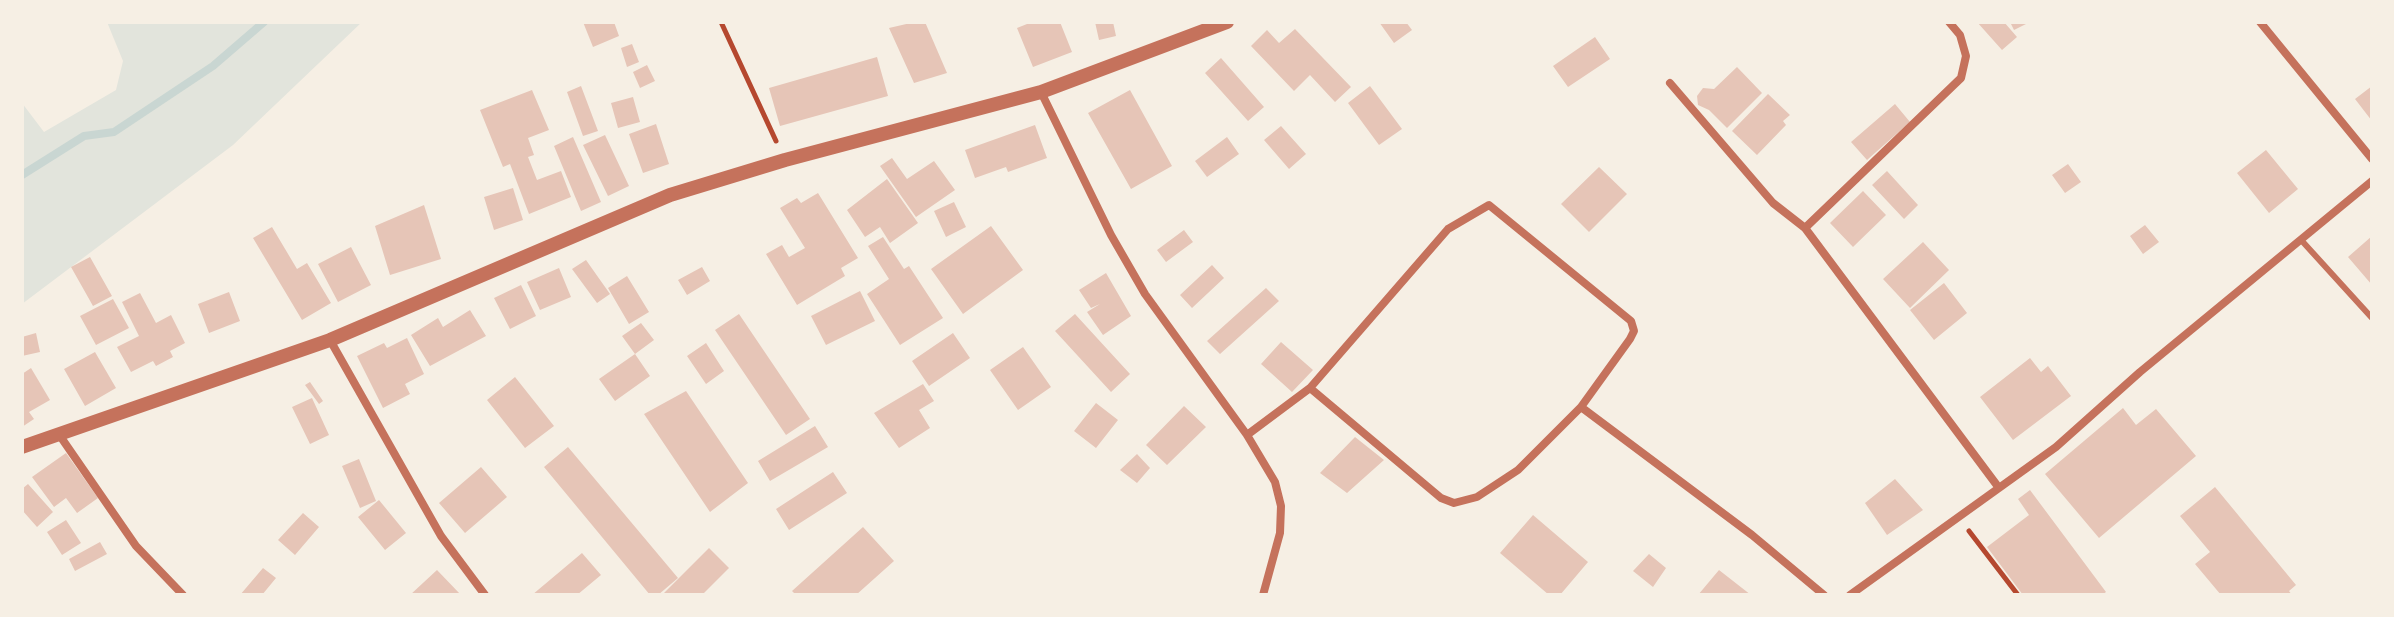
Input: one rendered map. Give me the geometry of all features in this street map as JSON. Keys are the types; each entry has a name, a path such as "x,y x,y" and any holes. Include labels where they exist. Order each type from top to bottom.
{"street":[{"path":"1185,22 1189,37"},
{"path":"22,447 330,340 670,195 785,160 1041,92 1227,22"},
{"path":"1805,228 1961,78 1966,56 1960,35 1949,22"},
{"path":"2260,22 2372,159"},
{"path":"1670,83 1773,203 1805,228 1999,488"},
{"path":"1041,92 1111,235 1145,294 1247,435 1275,482 1281,506 1280,533 1263,595"},
{"path":"1850,595 2056,447 2140,372 2372,181"},
{"path":"1247,435 1310,388 1448,229 1489,205 1631,321 1634,331 1581,407 1518,470 1477,497 1454,503 1441,498 1310,388"},
{"path":"330,340 441,536 485,595"},
{"path":"1581,407 1752,535 1824,595"},
{"path":"58,433 136,546 183,595"}],"lane":[{"path":"2302,241 2372,318"}],"path":[{"path":"721,22 785,160"},
{"path":"1959,518 2018,595"}],"shaded area":[{"path":"107,22 362,22 233,145 22,304 22,103 44,132 116,90 123,61"}],"building":[{"path":"583,22 614,22 619,36 593,47"},
{"path":"925,22 947,73 914,83 889,28"},
{"path":"1032,22 1060,22 1072,52 1033,67 1017,28"},
{"path":"1095,22 1113,22 1116,36 1099,40"},
{"path":"1379,22 1406,22 1412,30 1394,43"},
{"path":"1977,22 2004,22 2017,37 2002,50"},
{"path":"2010,22 2030,22 2014,30"},
{"path":"1295,29 1351,87 1335,102 1310,75 1294,91 1251,46 1267,30 1279,43"},
{"path":"1595,37 1610,59 1568,87 1553,66"},
{"path":"632,44 639,62 627,67 621,48"},
{"path":"877,57 888,96 780,126 769,88"},
{"path":"1221,58 1264,107 1248,121 1205,73"},
{"path":"647,65 655,81 640,88 633,72"},
{"path":"1737,67 1762,93 1727,128 1709,110 1698,105 1697,96 1703,88 1714,89"},
{"path":"581,86 598,131 583,136 567,92"},
{"path":"1370,86 1402,129 1379,145 1348,103"},
{"path":"2372,86 2372,121 2355,99"},
{"path":"532,90 549,130 528,138 534,155 528,157 537,180 561,171 571,197 529,214 510,164 503,167 480,110"},
{"path":"1130,90 1172,166 1131,189 1088,113"},
{"path":"1768,94 1790,115 1783,121 1786,125 1757,155 1732,131"},
{"path":"633,97 640,122 618,128 611,103"},
{"path":"1895,104 1910,122 1867,160 1851,142"},
{"path":"656,124 669,164 643,173 629,134"},
{"path":"1035,125 1047,158 1008,172 1006,167 975,178 965,150"},
{"path":"1281,126 1306,154 1289,169 1264,140"},
{"path":"605,135 629,186 608,196 583,145"},
{"path":"573,137 601,202 581,211 554,146"},
{"path":"1227,137 1239,154 1207,177 1195,161"},
{"path":"2266,150 2298,189 2269,213 2237,173"},
{"path":"892,158 907,179 934,161 955,190 916,217 880,166"},
{"path":"2068,164 2081,182 2065,193 2052,175"},
{"path":"1599,167 1627,194 1589,232 1561,204"},
{"path":"1887,171 1918,205 1904,219 1872,185"},
{"path":"887,179 918,223 890,243 880,227 865,237 847,210"},
{"path":"513,188 523,220 494,230 484,197"},
{"path":"1863,191 1886,215 1853,247 1830,223"},
{"path":"818,193 858,258 841,268 845,276 797,305 766,254 782,245 789,257 805,248 780,208 797,198 801,203"},
{"path":"954,202 966,227 946,237 934,211"},
{"path":"424,205 441,259 390,275 375,226"},
{"path":"2145,225 2159,242 2143,254 2130,236"},
{"path":"991,226 1023,270 963,314 931,269"},
{"path":"272,227 297,269 307,263 331,303 302,320 253,238"},
{"path":"1184,230 1193,242 1166,262 1157,250"},
{"path":"2372,236 2372,285 2348,257"},
{"path":"883,237 904,269 909,266 943,318 900,345 867,294 889,279 868,246"},
{"path":"1923,242 1949,270 1910,308 1883,279"},
{"path":"351,247 371,285 338,302 318,264"},
{"path":"90,257 112,296 93,306 71,267"},
{"path":"586,260 610,294 597,303 572,269"},
{"path":"1212,265 1224,278 1192,308 1180,295"},
{"path":"702,267 710,281 687,295 678,280"},
{"path":"559,268 571,297 540,310 527,282"},
{"path":"1106,273 1131,316 1103,335 1087,312 1100,304 1091,308 1079,290"},
{"path":"627,276 649,312 629,324 608,288"},
{"path":"1944,283 1967,313 1934,340 1910,310"},
{"path":"521,285 536,316 510,329 494,298"},
{"path":"1266,288 1279,301 1220,354 1207,341"},
{"path":"860,291 875,321 826,345 811,316"},
{"path":"229,292 240,321 209,333 198,304"},
{"path":"140,293 156,323 171,315 185,343 170,351 173,357 156,366 153,361 131,372 117,347 139,336 122,302"},
{"path":"113,299 129,328 96,345 80,316"},
{"path":"470,310 486,336 430,366 411,335 438,318 443,327"},
{"path":"739,314 810,419 786,435 715,330"},
{"path":"1075,314 1130,374 1111,392 1055,331"},
{"path":"641,323 654,340 635,354 622,336"},
{"path":"36,333 40,352 22,356 22,337"},
{"path":"953,333 970,358 929,386 912,361"},
{"path":"407,338 424,374 405,384 410,394 383,408 357,356 384,343 387,348"},
{"path":"1281,342 1313,370 1292,392 1261,364"},
{"path":"706,343 724,371 706,384 687,356"},
{"path":"1023,347 1051,387 1018,410 990,370"},
{"path":"95,352 116,388 85,406 64,369"},
{"path":"635,354 650,376 615,401 599,379"},
{"path":"2030,358 2041,372 2048,366 2071,396 2013,440 1980,397"},
{"path":"31,368 50,400 29,412 34,419 22,427 22,374"},
{"path":"515,377 554,426 525,448 487,400"},
{"path":"310,382 323,401 319,404 305,385"},
{"path":"923,384 934,401 919,410 930,428 899,448 874,413"},
{"path":"686,391 748,483 710,512 644,414"},
{"path":"312,398 329,435 310,444 292,407"},
{"path":"1096,403 1118,420 1096,448 1074,431"},
{"path":"1184,406 1206,427 1167,465 1146,445"},
{"path":"2123,408 2136,425 2156,409 2196,456 2099,538 2045,474"},
{"path":"815,426 828,447 770,481 758,461"},
{"path":"1355,437 1384,460 1347,493 1320,473"},
{"path":"568,447 678,578 658,595 650,595 544,467"},
{"path":"66,453 98,498 77,513 66,498 54,507 32,477"},
{"path":"1137,454 1150,468 1137,483 1120,470"},
{"path":"359,459 376,501 360,508 342,466"},
{"path":"481,467 507,497 465,533 439,503"},
{"path":"833,472 847,493 789,530 776,509"},
{"path":"1895,479 1923,510 1887,535 1865,503"},
{"path":"28,484 53,512 37,527 22,510 22,489"},
{"path":"2215,487 2296,585 2289,591 2292,595 2221,595 2195,564 2210,552 2180,516"},
{"path":"2030,490 2106,592 2102,595 2023,595 1987,547 2029,515 2018,499"},
{"path":"379,500 406,533 385,550 358,517"},
{"path":"303,513 319,527 295,555 278,540"},
{"path":"1533,515 1588,562 1560,595 1549,595 1500,553"},
{"path":"66,520 81,543 62,555 47,532"},
{"path":"863,527 894,561 856,595 796,595 792,591"},
{"path":"100,542 107,554 75,571 69,559"},
{"path":"709,548 729,568 702,595 662,595"},
{"path":"582,553 601,575 577,595 532,595"},
{"path":"1649,554 1666,568 1653,587 1633,571"},
{"path":"263,568 276,578 262,595 240,595"},
{"path":"437,570 461,595 410,595"},
{"path":"1719,570 1751,595 1698,595"}],"waterway":[{"path":"22,175 84,136 114,132 213,66 264,22"}]}
